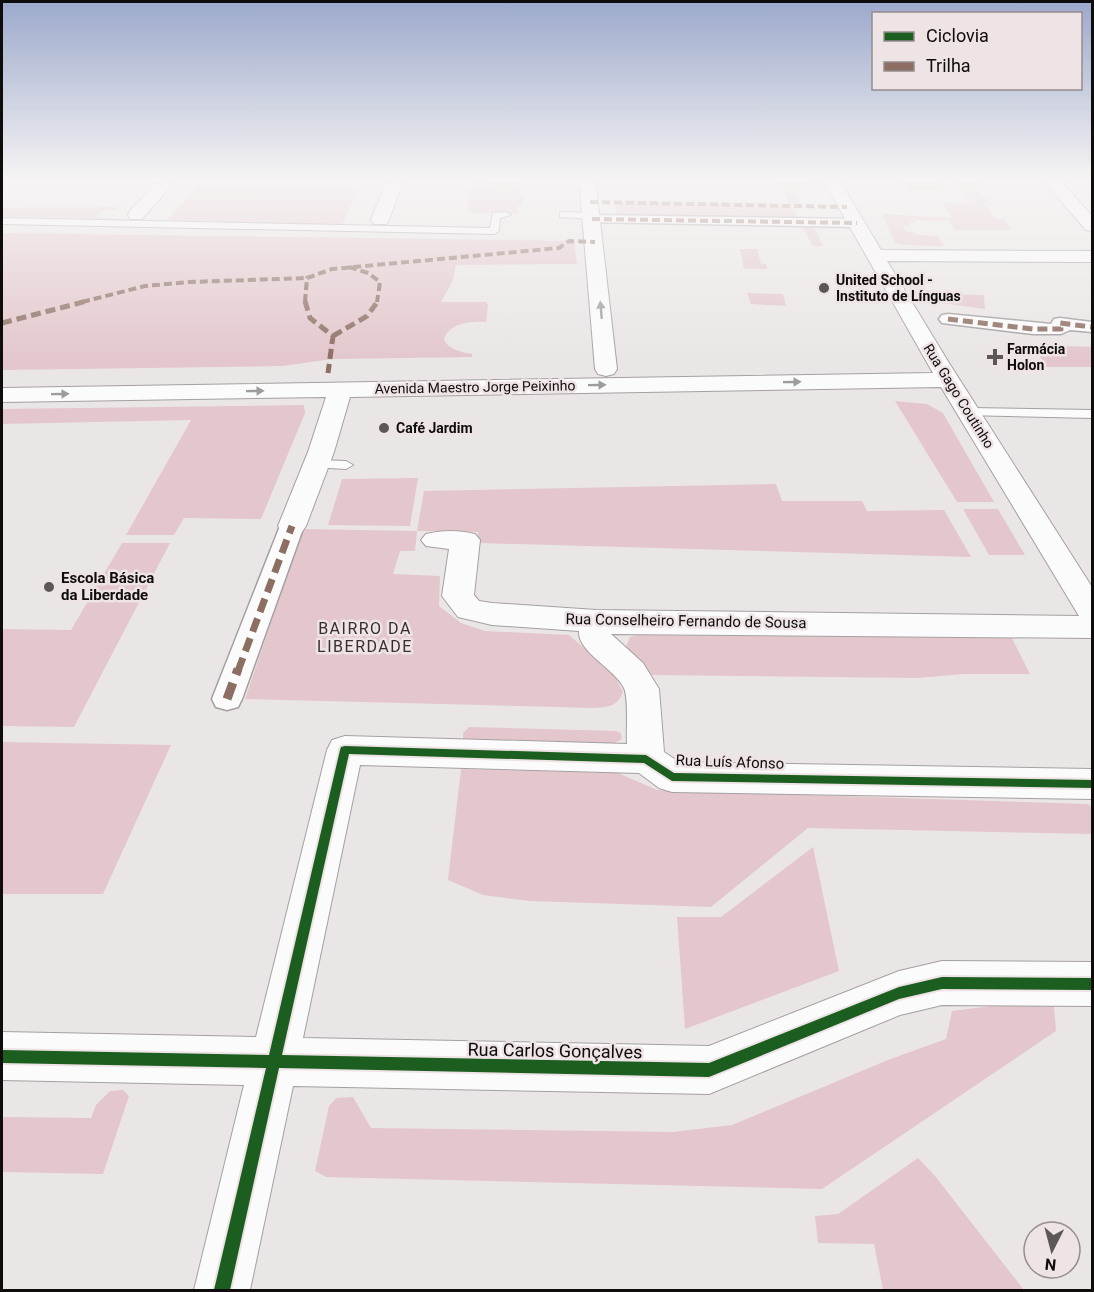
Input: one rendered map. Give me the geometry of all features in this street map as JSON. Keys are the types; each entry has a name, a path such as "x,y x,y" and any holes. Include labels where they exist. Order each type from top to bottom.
{"street":[{"path":"594,238 606,369"},
{"name":"Rua Gago Coutinho","path":"866,238 943,371 1092,611"},
{"path":"876,255 1092,256"},
{"path":"948,319 1033,329 1061,329 1060,323 1092,327"},
{"name":"Avenida Maestro Jorge Peixinho","path":"2,378 606,369 943,371"},
{"name":"Avenida Maestro Jorge Peixinho","path":"2,395 340,390 943,371"},
{"path":"227,699 316,464 340,390"},
{"name":"Rua Conselheiro Fernando de Sousa","path":"436,540 465,540 458,596 470,610 492,614 596,621 1092,627"},
{"path":"222,1290 345,750 646,759 642,689 631,672 595,638 596,621"},
{"name":"Rua Luís Afonso","path":"646,759 672,777 1088,784"},
{"name":"Rua Carlos Gonçalves","path":"2,1056 709,1070 899,993 942,983 1092,984"}],"lane":[{"path":"970,412 1092,414"},
{"path":"316,464 346,465"}],"shaded area":[{"path":"2,238 574,241 577,264 456,265 453,280 441,302 486,302 488,305 486,322 461,324 450,330 444,340 453,348 472,354 472,357 332,359 283,366 2,370"},
{"path":"809,238 819,238 823,246 813,246"},
{"path":"893,238 939,238 944,246 905,245 895,243"},
{"path":"740,249 757,249 761,264 766,264 767,269 744,269"},
{"path":"747,293 783,294 786,306 751,304"},
{"path":"937,294 984,295 985,309 941,303"},
{"path":"1032,345 1092,347 1092,367 1047,367"},
{"path":"895,401 927,404 943,413 994,502 957,502"},
{"path":"304,405 305,413 261,519 184,518 174,535 126,535 191,420 2,424 2,409"},
{"path":"418,478 410,526 328,525 342,479"},
{"path":"776,484 782,501 862,501 867,511 944,510 971,557 478,543 478,532 417,531 424,491"},
{"path":"963,509 998,509 1025,555 989,555"},
{"path":"303,529 417,531 415,551 400,551 393,574 440,576 439,606 461,623 485,631 569,635 614,674 623,692 618,701 608,706 594,708 245,699"},
{"path":"122,543 170,543 74,727 2,726 2,629 71,630"},
{"path":"638,635 1012,638 1030,674 964,674 918,678 651,675 632,657 626,647 630,637"},
{"path":"469,727 616,731 621,733 622,739 613,744 463,740 463,733"},
{"path":"2,742 171,745 103,894 2,894"},
{"path":"461,769 618,773 657,790 1088,804 1092,808 1092,834 808,828 711,907 530,901 483,895 448,880"},
{"path":"813,847 839,971 685,1029 677,917 721,917"},
{"path":"1007,1004 1054,1006 1056,1031 822,1189 326,1177 315,1171 329,1106 336,1098 353,1097 371,1128 673,1132 732,1125 888,1060 946,1039 952,1011"},
{"path":"123,1090 129,1096 103,1174 2,1172 2,1117 91,1118 96,1105 110,1091"},
{"path":"918,1158 935,1176 1024,1290 883,1290 874,1244 818,1243 815,1216 838,1214"}],"marked path":[{"path":"328,373 333,336 315,324 307,313 305,307 307,278 345,266 430,261 559,248 569,241 595,242"},
{"path":"333,336 367,316 377,302 380,293 380,282 368,273 349,267"},
{"path":"2,323 145,286 189,282 307,278"},
{"path":"948,319 1033,329 1061,329 1060,323 1092,327"},
{"path":"227,699 292,526"}],"cycle path":[{"path":"222,1290 345,750 646,759 672,777 1092,784"},
{"path":"2,1056 709,1070 899,993 942,983 1092,984"}],"place":[{"name":"United School - Instituto de Línguas","path":"824,288"},
{"name":"Farmácia Holon","path":"995,357"},
{"name":"Café Jardim","path":"384,428"},
{"name":"Escola Básica da Liberdade","path":"49,587"}],"district":[{"name":"BAIRRO DA LIBERDADE","path":"365,637"}]}
